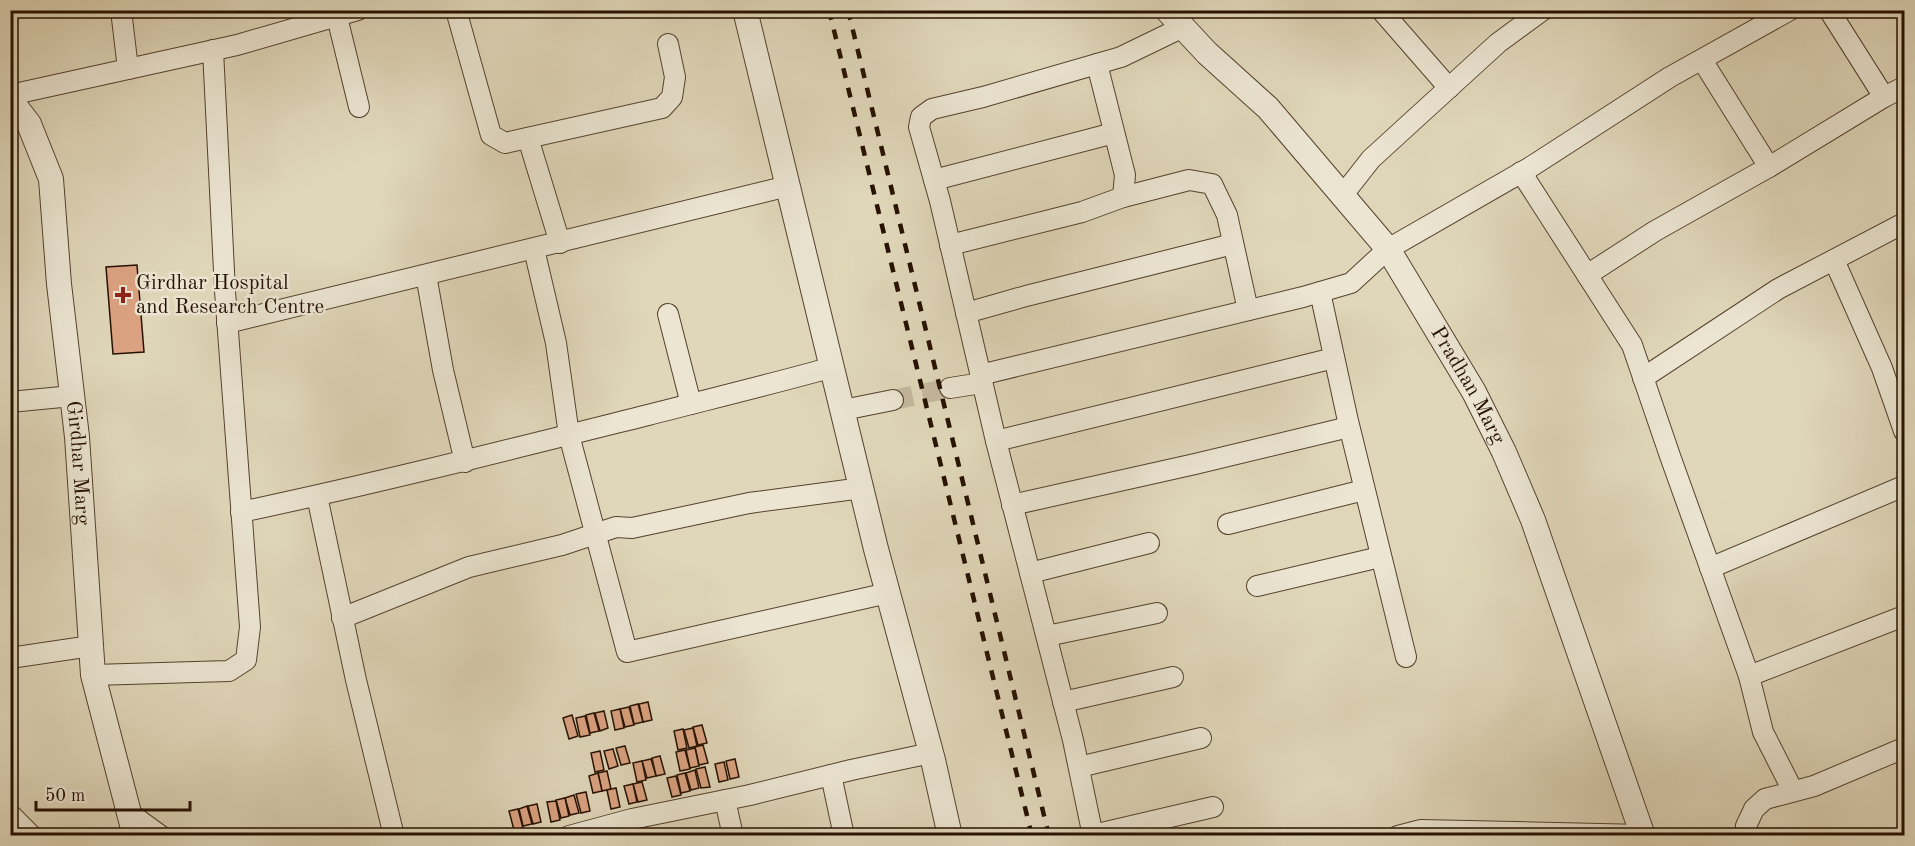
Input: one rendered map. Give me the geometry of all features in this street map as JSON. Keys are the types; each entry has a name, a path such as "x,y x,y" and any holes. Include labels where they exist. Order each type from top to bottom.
{"street":[{"path":"121,10 128,69"},
{"path":"456,10 491,135 505,143 662,108 672,97 675,77 668,45"},
{"path":"745,10 950,836"},
{"path":"1382,10 1449,88"},
{"path":"1342,196 1371,159 1498,43 1543,10"},
{"path":"950,388 1351,283 1388,249 1521,172 1670,76 1790,10"},
{"path":"1829,10 1884,97"},
{"path":"10,97 213,50 350,12 359,107"},
{"path":"1175,19 1121,57 983,97 932,109 921,117 919,127 950,245 1012,505 1047,636 1093,835 1213,807"},
{"name":"Pradhan Marg","path":"1175,19 1207,53 1268,108 1388,249 1474,392 1504,452 1533,520 1643,835"},
{"path":"93,675 229,671 246,660 249,627 218,188 213,50"},
{"path":"1702,60 1769,167"},
{"path":"1097,64 1125,175 1123,197"},
{"path":"1587,275 1655,231 1769,167 1884,97 1905,87"},
{"name":"Girdhar Marg","path":"10,97 29,124 51,179 59,284 77,437 93,675 135,836"},
{"path":"934,180 1114,133"},
{"path":"528,138 560,243"},
{"path":"1521,172 1632,345 1749,676 1763,732 1793,791"},
{"path":"950,245 1082,212 1123,197 1189,180 1212,184 1227,215 1248,310"},
{"path":"227,322 788,186"},
{"path":"1643,378 1778,289 1905,223"},
{"path":"966,314 1026,296 1233,243"},
{"path":"534,249 556,343 569,435 627,652 888,593"},
{"path":"1834,260 1882,368 1905,431"},
{"path":"426,275 443,370 465,462"},
{"path":"1320,292 1349,427 1406,657"},
{"path":"668,314 691,404"},
{"path":"996,441 1334,358"},
{"path":"241,512 465,462 833,367"},
{"path":"10,402 72,396"},
{"path":"843,410 892,400"},
{"path":"1012,505 1349,427"},
{"path":"1710,568 1905,486"},
{"path":"342,618 469,567 596,535 616,527 632,528 749,502 862,488"},
{"path":"1228,524 1364,490"},
{"path":"317,496 342,618 394,836"},
{"path":"1030,573 1149,543"},
{"path":"1257,586 1380,557"},
{"path":"1047,636 1157,613"},
{"path":"1749,676 1905,616"},
{"path":"10,658 91,646"},
{"path":"1063,702 1173,677"},
{"path":"1078,767 1201,738"},
{"path":"1749,836 1746,826 1754,809 1765,799 1814,786 1905,748"},
{"path":"569,836 634,827 725,800 931,753"},
{"path":"831,775 844,836"},
{"path":"725,800 733,836"},
{"path":"128,812 161,836"},
{"path":"10,815 32,836"},
{"path":"1398,836 1420,830 1454,833 1643,835"}],"building":[{"path":"137,265 144,352 113,354 106,267"},
{"path":"648,702 652,720 643,722 639,704"},
{"path":"638,704 643,722 634,724 630,706"},
{"path":"629,707 634,725 625,727 620,709"},
{"path":"620,709 624,728 615,730 611,711"},
{"path":"604,711 608,728 600,731 595,713"},
{"path":"594,713 599,731 590,733 586,715"},
{"path":"572,715 578,736 569,739 563,718"},
{"path":"585,716 590,735 580,737 576,718"},
{"path":"702,725 707,743 698,745 693,727"},
{"path":"693,728 697,746 689,748 684,730"},
{"path":"683,729 687,748 678,750 674,731"},
{"path":"703,745 708,763 699,765 695,747"},
{"path":"625,746 630,763 621,765 616,748"},
{"path":"695,748 699,766 690,768 686,750"},
{"path":"613,749 618,766 609,769 604,751"},
{"path":"685,750 690,769 680,771 676,752"},
{"path":"600,751 604,770 595,772 591,753"},
{"path":"660,756 665,774 656,776 652,758"},
{"path":"651,759 656,776 647,778 642,761"},
{"path":"735,759 739,777 730,779 726,761"},
{"path":"642,761 646,780 637,782 633,763"},
{"path":"724,762 728,780 719,782 715,764"},
{"path":"705,767 710,787 701,788 696,769"},
{"path":"695,770 699,788 691,790 686,773"},
{"path":"607,771 611,789 602,791 598,773"},
{"path":"598,773 602,791 593,793 589,776"},
{"path":"685,773 690,791 681,793 677,775"},
{"path":"676,776 681,795 672,797 667,778"},
{"path":"642,782 647,800 638,802 633,784"},
{"path":"633,784 637,802 629,804 624,786"},
{"path":"616,788 620,807 611,809 607,790"},
{"path":"586,792 590,811 581,813 576,794"},
{"path":"574,795 579,813 570,815 565,798"},
{"path":"565,798 569,816 561,818 556,800"},
{"path":"556,801 560,820 551,822 547,802"},
{"path":"537,804 541,822 533,824 528,806"},
{"path":"527,806 532,824 523,826 519,809"},
{"path":"518,809 523,828 514,830 509,811"}],"tunnel":[{"path":"893,400 950,388"}],"railway":[{"path":"829,10 1032,836"},
{"path":"848,10 1049,836"}],"place":[{"name":"Girdhar Hospital and Research Centre","path":"123,295"}]}
